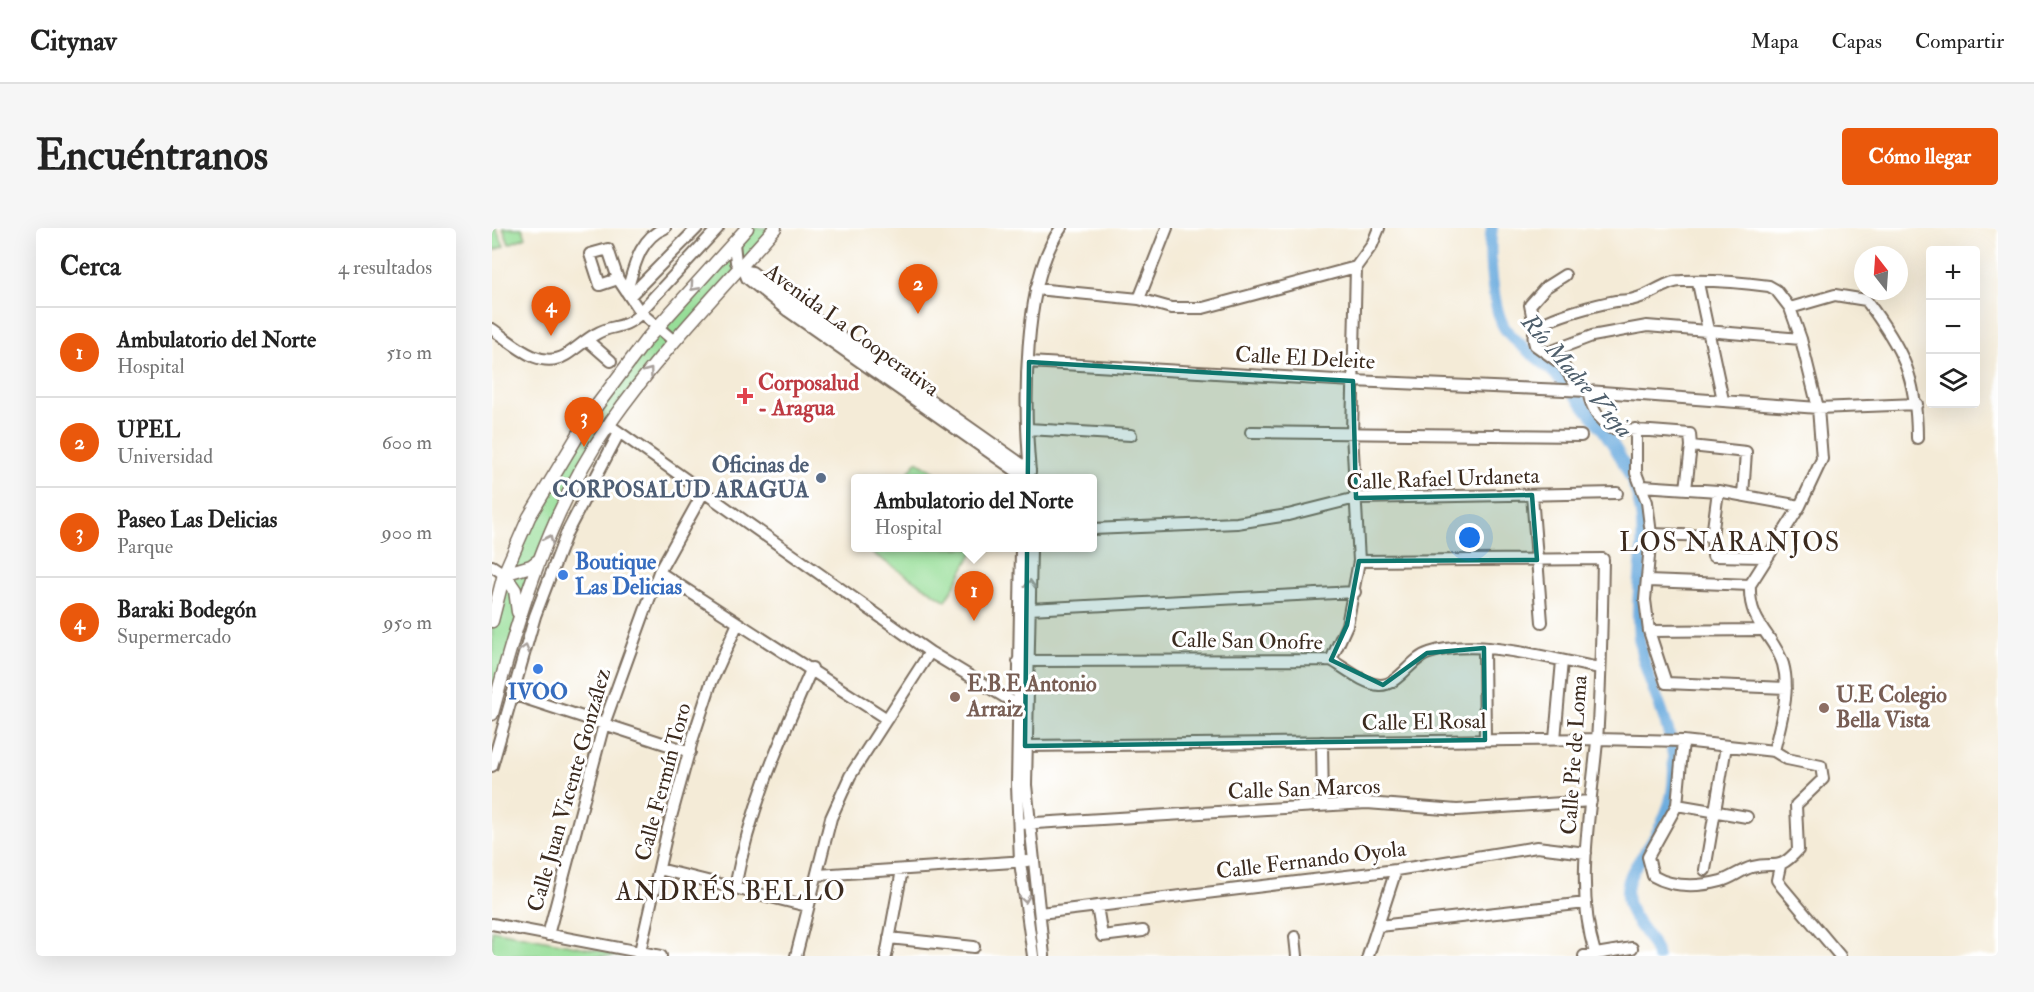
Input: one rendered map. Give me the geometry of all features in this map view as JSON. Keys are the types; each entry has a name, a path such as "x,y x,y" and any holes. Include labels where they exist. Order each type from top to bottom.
{"main road":[{"path":"492,621 498,574 592,412 658,326 747,228"},
{"path":"492,714 518,615 539,560 574,485 674,340 775,228"},
{"path":"498,574 531,566 539,560"},
{"path":"498,574 514,591 518,615"}],"street":[{"path":"629,293 639,251 657,231 665,228"},
{"path":"629,293 697,228"},
{"path":"492,328 533,357 543,360 558,359 604,330 626,326 718,228"},
{"name":"Avenida La Cooperativa","path":"1025,474 1029,362 1036,289 1043,259 1061,228"},
{"path":"1139,299 1167,228"},
{"path":"1331,660 1347,625 1359,561 1352,433 1356,267 1372,245 1378,228"},
{"path":"717,262 740,266 734,243"},
{"name":"Avenida La Cooperativa","path":"740,266 752,272 1025,474"},
{"path":"1036,289 1139,299 1171,308 1203,308 1356,267"},
{"path":"1565,275 1530,305 1535,330 1533,337 1535,345 1538,350 1547,353 1563,365 1576,391 1591,405 1602,422 1611,428 1688,433 1691,446 1686,489"},
{"path":"618,279 641,312 674,340"},
{"path":"1535,330 1547,322 1615,301 1641,297 1680,281 1698,283 1715,281 1769,286 1776,290 1790,308 1801,339 1818,408 1822,459 1800,506 1750,585 1750,598 1761,630 1782,663 1786,688 1774,751"},
{"path":"1698,283 1723,400"},
{"path":"1790,308 1835,295 1866,300 1896,340 1906,365 1917,404 1917,438"},
{"path":"1547,353 1592,336 1647,326 1801,339"},
{"path":"587,340 611,361"},
{"name":"Calle El Deleite","path":"1029,362 1353,381 1576,391 1818,408 1917,404"},
{"path":"492,766 535,616 567,532 614,429 930,652 1022,708"},
{"path":"1028,429 1131,435"},
{"path":"1636,429 1635,473 1647,502 1651,534 1645,600 1649,631 1666,683 1786,688"},
{"path":"1251,432 1581,436"},
{"path":"1691,446 1746,452 1743,495"},
{"path":"1642,486 1718,491 1800,506"},
{"path":"1718,491 1712,536 1713,556 1766,557"},
{"name":"Calle Juan Vicente González","path":"548,935 604,724 659,572 703,493"},
{"name":"Calle Rafael Urdaneta","path":"1097,529 1237,523 1288,515 1356,498 1617,493"},
{"path":"1532,495 1542,622"},
{"path":"1651,534 1712,536"},
{"path":"1021,552 1024,824 1033,860 1044,956"},
{"path":"1023,660 1029,609 1031,552"},
{"name":"Calle Pie de Loma","path":"1537,560 1603,559 1597,739 1586,853 1589,955"},
{"path":"1359,561 1537,560"},
{"path":"492,566 498,574"},
{"path":"659,572 812,668 887,719"},
{"path":"1648,580 1750,585"},
{"path":"1029,609 1355,592"},
{"name":"Calle Fermín Toro","path":"639,954 690,752 711,683 738,622"},
{"path":"1649,631 1761,630"},
{"path":"1484,648 1485,740"},
{"name":"Calle San Onofre","path":"1023,660 1331,660 1372,684 1383,685 1393,681 1427,653 1484,648 1600,668"},
{"path":"796,956 831,818 850,776 930,652"},
{"path":"1555,740 1562,661"},
{"path":"735,887 745,836 761,786 812,668"},
{"path":"512,694 690,752"},
{"path":"1022,708 1025,746 1024,824 1020,862 1033,956"},
{"name":"Calle El Rosal","path":"1025,746 1597,739 1675,741 1774,751 1787,759 1821,766 1823,779 1815,788 1800,798 1796,805 1798,850 1780,866"},
{"path":"1675,741 1677,805 1648,857 1653,876 1676,886 1722,880 1752,867 1780,866 1778,880 1782,887 1840,956"},
{"path":"1322,742 1323,806"},
{"path":"1705,870 1726,746"},
{"name":"Calle San Marcos","path":"1024,824 1367,803 1457,810 1591,801"},
{"path":"1677,805 1747,817"},
{"name":"Calle Fernando Oyola","path":"1040,913 1396,870 1537,847 1586,853"},
{"path":"818,875 1033,860"},
{"path":"659,869 807,906"},
{"path":"886,956 902,870"},
{"path":"1368,956 1396,870"},
{"path":"1379,926 1586,903"},
{"path":"1097,906 1102,936 1143,931"},
{"path":"492,924 639,954 661,956"},
{"path":"889,938 974,947"},
{"path":"1295,938 1297,956"},
{"path":"1589,955 1632,948"}],"highlighted area":[{"path":"1029,362 1353,381 1356,498 1532,495 1537,560 1359,561 1347,625 1331,660 1383,685 1427,653 1484,648 1485,740 1025,746"}],"green space":[{"path":"492,228 496,228 504,246 492,251"},
{"path":"503,228 522,228 526,237 509,244"},
{"path":"747,228 775,228 609,425 539,560 492,715 492,621 504,574 592,412"},
{"path":"917,461 938,474 907,474"},
{"path":"870,552 973,552 946,601"},
{"path":"492,930 618,954 622,956 492,956"}],"waterway":[{"name":"Río Madre Vieja","path":"1492,228 1492,280 1501,321 1510,335 1547,366 1599,424 1629,474 1641,510 1642,549 1638,629 1646,667 1669,736 1674,773 1667,812 1653,840 1632,872 1627,887 1627,896 1632,913 1650,940 1657,956"}],"place":[{"name":"UPEL","path":"918,314"},
{"name":"Baraki Bodegón","path":"551,336"},
{"name":"Corposalud - Aragua","path":"745,396"},
{"name":"Paseo Las Delicias","path":"584,447"},
{"name":"Oficinas de CORPOSALUD ARAGUA","path":"821,478"},
{"name":"Boutique Las Delicias","path":"563,575"},
{"name":"Ambulatorio del Norte","path":"974,621"},
{"name":"IVOO","path":"538,669"},
{"name":"E.B.E Antonio Arraiz","path":"955,697"},
{"name":"U.E Colegio Bella Vista","path":"1824,708"}],"district":[{"name":"LOS NARANJOS","path":"1730,543"},
{"name":"ANDRÉS BELLO","path":"731,892"}]}
